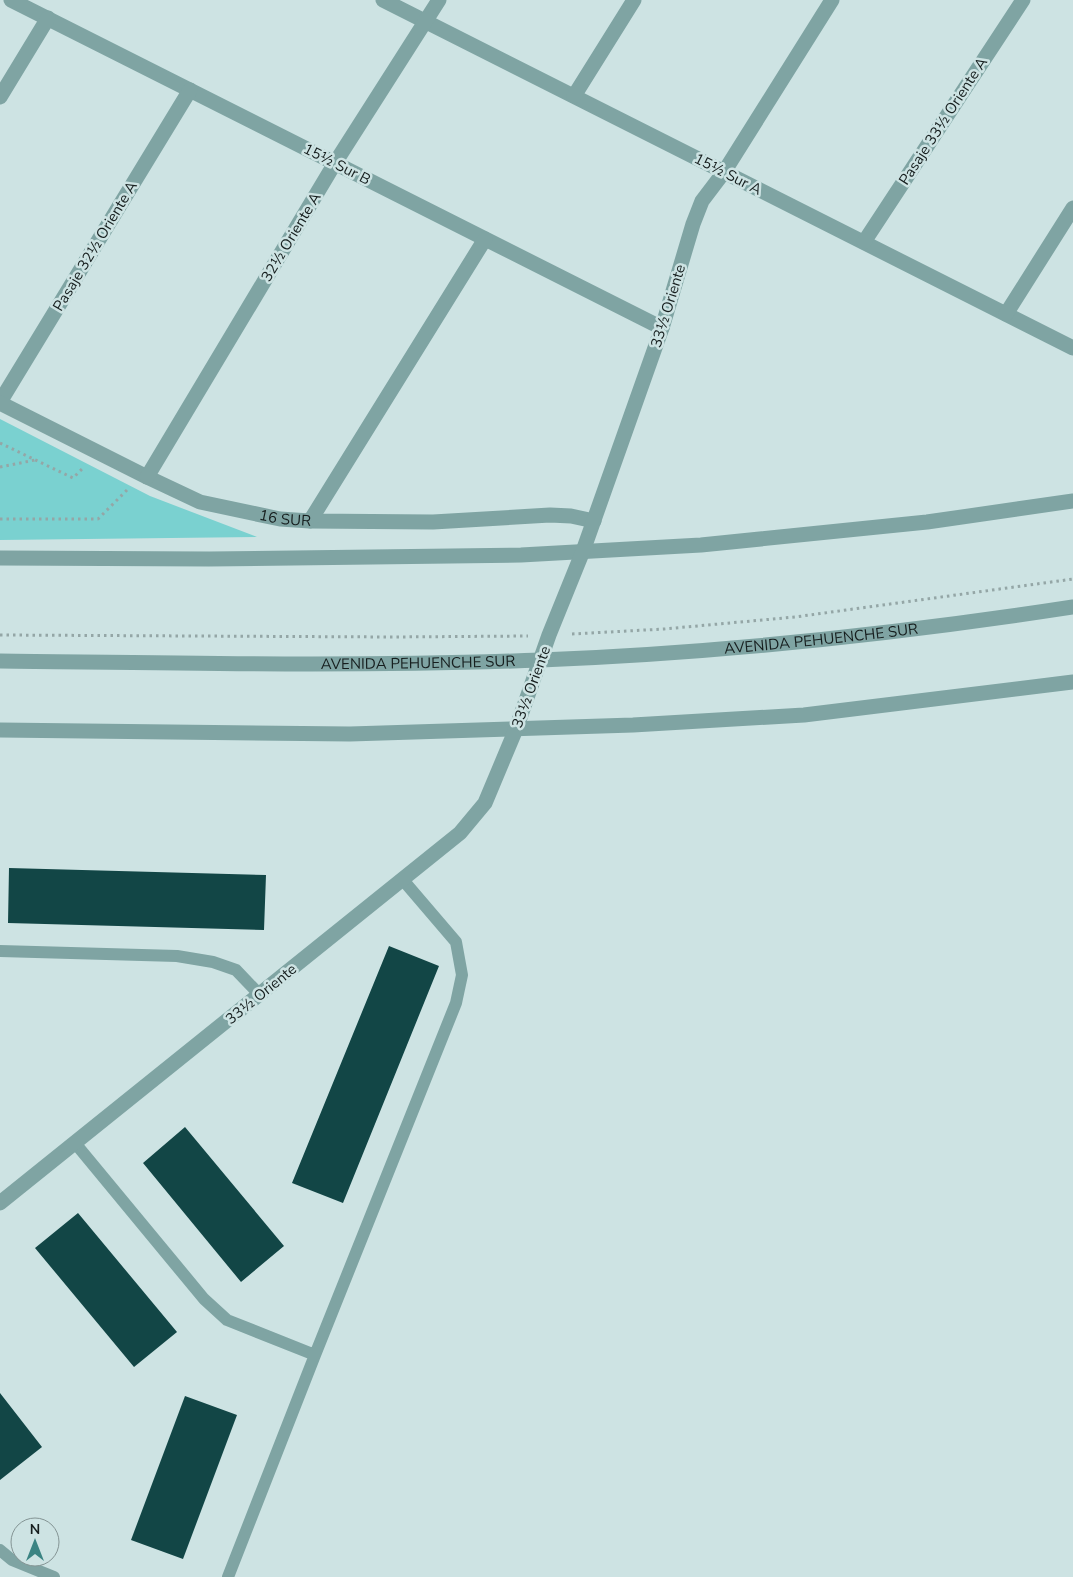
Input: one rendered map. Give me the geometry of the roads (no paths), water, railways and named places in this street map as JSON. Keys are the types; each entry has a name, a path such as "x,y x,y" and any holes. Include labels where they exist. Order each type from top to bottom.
{"street":[{"name":"15½ Sur B","path":"11,0 662,328"},
{"name":"15½ Sur A","path":"383,0 1073,348"},
{"name":"32½ Oriente A","path":"147,477 335,163 439,0"},
{"path":"574,96 634,0"},
{"name":"33½ Oriente","path":"0,1203 403,880 460,833 485,804 516,729 540,660 594,522 662,328 693,224 702,201 724,172 832,0"},
{"name":"Pasaje 33½ Oriente A","path":"864,242 1022,0"},
{"path":"0,97 48,18"},
{"name":"Pasaje 32½ Oriente A","path":"0,403 190,90"},
{"path":"1006,314 1073,208"},
{"path":"310,521 485,239"},
{"name":"16 SUR","path":"0,403 200,502 280,519 433,522 550,515 571,516 594,522"},
{"path":"0,558 209,560 521,555 701,545 917,523 1073,501"},
{"name":"AVENIDA PEHUENCHE SUR","path":"0,661 370,664 540,660 680,652 833,638 1073,607"},
{"path":"0,730 350,734 633,725 804,715 1073,682"}],"lane":[{"path":"228,1577 456,1003 462,974 456,942 403,880"},
{"path":"0,951 177,956 213,962 236,970 260,995"},
{"path":"75,1143 204,1299 227,1320 315,1355"},
{"path":"0,1550 12,1560 54,1577"}]}
